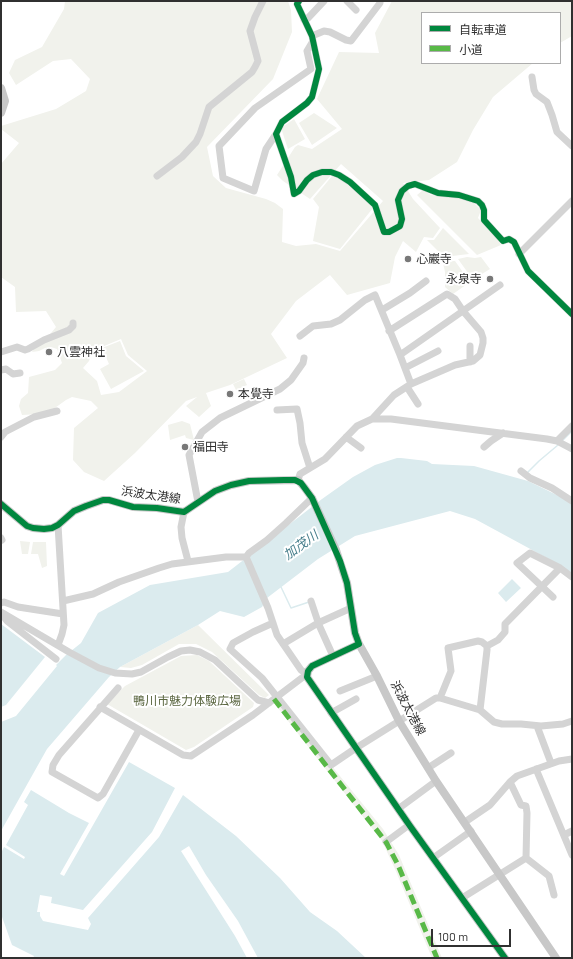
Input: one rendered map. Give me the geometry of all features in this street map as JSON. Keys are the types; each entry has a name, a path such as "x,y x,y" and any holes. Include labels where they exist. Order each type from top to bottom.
{"main road":[{"path":"1,88 5,101 1,113"},
{"name":"浜波太港線","path":"58,525 74,511 103,500 109,500 133,507 184,512 215,491 231,485 249,481 298,480 304,486 312,500 336,550 347,584 355,633 359,644 377,676 399,721 436,781 556,958"},
{"path":"1,504 23,523 33,528 48,529 58,525"},
{"path":"359,644 312,666 307,674 309,681 409,825 505,958"}],"street":[{"path":"157,176 182,157 196,142 202,130 209,107 252,72 258,61 250,31 263,1"},
{"path":"299,1 297,4 312,39 319,69 312,97 307,103 282,122 266,149 254,191 223,178 219,146 255,108 311,69 307,51 312,39 324,31 351,41 380,1"},
{"path":"304,20 308,18 324,1"},
{"path":"347,1 356,10"},
{"path":"532,77 534,90 536,94 547,102 557,132 572,146"},
{"path":"276,134 291,177 294,194 299,191 307,180 322,172 331,172 339,175 350,182 375,205 384,232 389,232 400,226 402,220 398,200 402,192 408,186 415,184 438,193 459,195 478,201 484,210 484,220 503,241 509,239 514,242 528,271 572,314"},
{"path":"519,254 572,201"},
{"path":"382,310 410,293 426,281"},
{"path":"400,355 500,285"},
{"path":"372,419 394,395 409,385 455,365 473,361 480,356 484,344 481,332 455,299 447,294 390,331"},
{"path":"300,336 313,326 332,324 340,320 365,300 375,295 405,368 409,385 418,404"},
{"path":"1,352 17,347 24,350 28,349 44,340 69,330 73,326 73,323"},
{"path":"470,346 470,362"},
{"path":"405,368 438,351"},
{"path":"198,502 189,455 202,432 220,418 280,389 291,380 303,363 304,358"},
{"path":"1,370 6,369 13,374 20,373"},
{"path":"277,410 297,409 302,443 310,468"},
{"path":"1,437 5,432 34,417 57,411"},
{"path":"298,480 299,475 325,459 357,426 372,419 385,418 557,441 572,449"},
{"path":"557,441 572,426"},
{"path":"484,447 490,441 503,434"},
{"path":"346,437 361,448"},
{"path":"521,471 530,478 552,488 572,502"},
{"path":"246,558 249,553 267,540 312,500"},
{"path":"184,512 182,538 188,562"},
{"path":"58,525 63,601 62,634 58,645"},
{"path":"553,597 517,563 530,553 560,568 572,577"},
{"path":"63,601 93,594 159,568 226,556 246,558"},
{"path":"100,707 183,755 191,756 269,703 307,674 302,670 277,635 268,608 246,558"},
{"path":"486,646 498,640 505,632 505,624 560,568"},
{"path":"311,600 318,623 333,656"},
{"path":"1,603 4,602 18,607 63,614"},
{"path":"283,644 318,623 351,608"},
{"path":"1,612 69,652 99,668 115,674 132,674 141,672 168,656 181,651 190,650 200,652 215,660 258,700 269,703"},
{"path":"1,612 7,621 56,658"},
{"path":"273,623 233,643 230,649 262,678 331,764 436,698 480,710 494,722 502,724 537,726 563,724 572,721"},
{"path":"440,698 451,671 448,648 478,641 482,642 486,646 487,650 480,710"},
{"path":"340,691 377,676"},
{"path":"118,688 59,755 52,765 52,772 98,798 103,794 139,730"},
{"path":"331,713 356,699"},
{"path":"537,726 551,763"},
{"path":"428,768 452,753"},
{"path":"465,822 490,805 517,776 551,763 572,759"},
{"path":"536,769 572,855"},
{"path":"398,809 418,796 436,781"},
{"path":"510,782 521,805 526,806 526,858"},
{"path":"386,842 409,825"},
{"path":"433,858 470,831"},
{"path":"564,835 572,831"},
{"path":"462,898 526,858"},
{"path":"526,858 549,876 554,895"}],"green space":[{"path":"65,1 288,1 291,10 292,32 273,79 207,147 213,176 226,188 266,199 283,209 282,242 296,246 316,244 340,251 383,201 341,164 310,199 283,181 277,175 295,147 298,145 312,149 342,129 317,99 339,52 379,53 375,33 392,1 572,1 572,36 561,42 561,12 421,12 421,64 532,64 493,97 473,130 457,162 429,180 403,183 413,199 440,228 433,238 424,237 416,252 403,241 395,257 390,283 347,295 330,275 296,301 271,334 287,358 230,385 206,393 211,406 199,417 186,406 197,397 186,401 135,453 104,481 84,472 73,460 74,428 98,408 91,401 72,397 52,410 39,414 22,415 19,406 21,399 28,393 29,377 55,370 62,363 57,349 51,347 32,352 41,345 56,327 46,311 16,312 15,287 1,277 1,164 19,143 1,129 1,126 56,109 86,91 90,79 71,59 53,61 16,85 9,73 15,60 42,47 64,9","holes":["121,339 128,355 147,371 119,392 101,395 97,381 83,368 89,361 92,351"]},
{"path":"314,113 337,128 312,145 299,123"},
{"path":"294,119 305,139 288,149 281,128"},
{"path":"332,176 342,180 370,203 373,208 340,249 313,241 319,207 313,199"},
{"path":"423,190 431,195 458,198 474,203 481,210 478,218 496,237 501,245 477,255 417,195"},
{"path":"443,228 469,254 444,257 427,240 434,240"},
{"path":"467,257 481,257 490,269 477,277 480,281 476,284 458,259"},
{"path":"446,261 455,261 470,282 453,294 445,287 445,272 443,263"},
{"path":"120,341 126,356 144,371 111,389 100,369 109,364 102,348"},
{"path":"244,379 247,385 236,390 233,384"},
{"path":"182,421 190,424 194,440 186,438 185,435 170,440 168,425"},
{"path":"20,541 30,542 28,554 22,554"},
{"path":"33,542 46,542 47,566 42,568 38,554 31,554"},
{"path":"198,625 269,695 265,698 259,695 212,652 196,644 179,644 142,665 131,668 120,667"},
{"name":"鴨川市魅力体験広場","path":"197,655 209,661 254,703 253,707 194,747 186,750 107,704 125,686 181,656"},
{"path":"279,701 383,829 399,855 442,958 432,958 382,841 274,703"}],"water":[{"name":"加茂川","path":"397,458 427,461 432,464 474,466 528,481 563,498 572,505 572,573 475,519 450,511 355,536 318,559 267,598 262,607 244,617 220,611 198,625 120,667 109,677 47,749 1,831 1,722 16,716 57,666 56,665 81,643 98,613 150,585 228,572 322,499 353,477 375,465"},
{"path":"512,579 521,588 506,602 498,593"},
{"path":"1,624 45,657 6,705 1,707"},
{"path":"129,762 175,788 152,832 83,910 51,903 52,897 40,895 37,912 40,912 40,916 43,921 88,930 91,924 88,918 159,837 183,795 236,836 280,878 310,912 337,931 366,958 33,958 34,956 12,945 1,914 1,853 4,847 24,859 25,857 6,845 28,805 24,802 31,790 89,823 60,874 64,876"}],"pier":[{"path":"189,846 206,875 238,921 258,958 247,958 235,936 181,851"}],"waterway":[{"path":"562,441 571,432"},
{"path":"527,473 558,445"},
{"path":"281,587 291,608 309,602"}],"marked path":[{"path":"274,699 386,842 398,865 437,958"}],"cycle path":[{"path":"299,1 297,4 312,36 319,69 312,97 307,103 282,122 276,134 291,177 294,194 299,191 307,180 313,175 322,172 331,172 339,175 350,182 375,205 384,232 389,232 400,226 402,219 398,200 402,191 408,186 415,184 438,193 459,195 478,201 484,210 484,220 503,241 509,239 514,242 528,271 572,314"},
{"path":"1,504 27,526 44,529 52,528 58,525 74,511 103,500 109,500 133,507 157,508 184,512 215,491 231,485 249,481 295,480 301,483 312,498 340,561 347,583 355,633 359,644 312,666 308,671 307,677 410,826 505,958"}],"place":[{"name":"心巖寺","path":"408,259"},
{"name":"永泉寺","path":"490,279"},
{"name":"八雲神社","path":"49,352"},
{"name":"本覺寺","path":"230,394"},
{"name":"福田寺","path":"185,447"}]}
